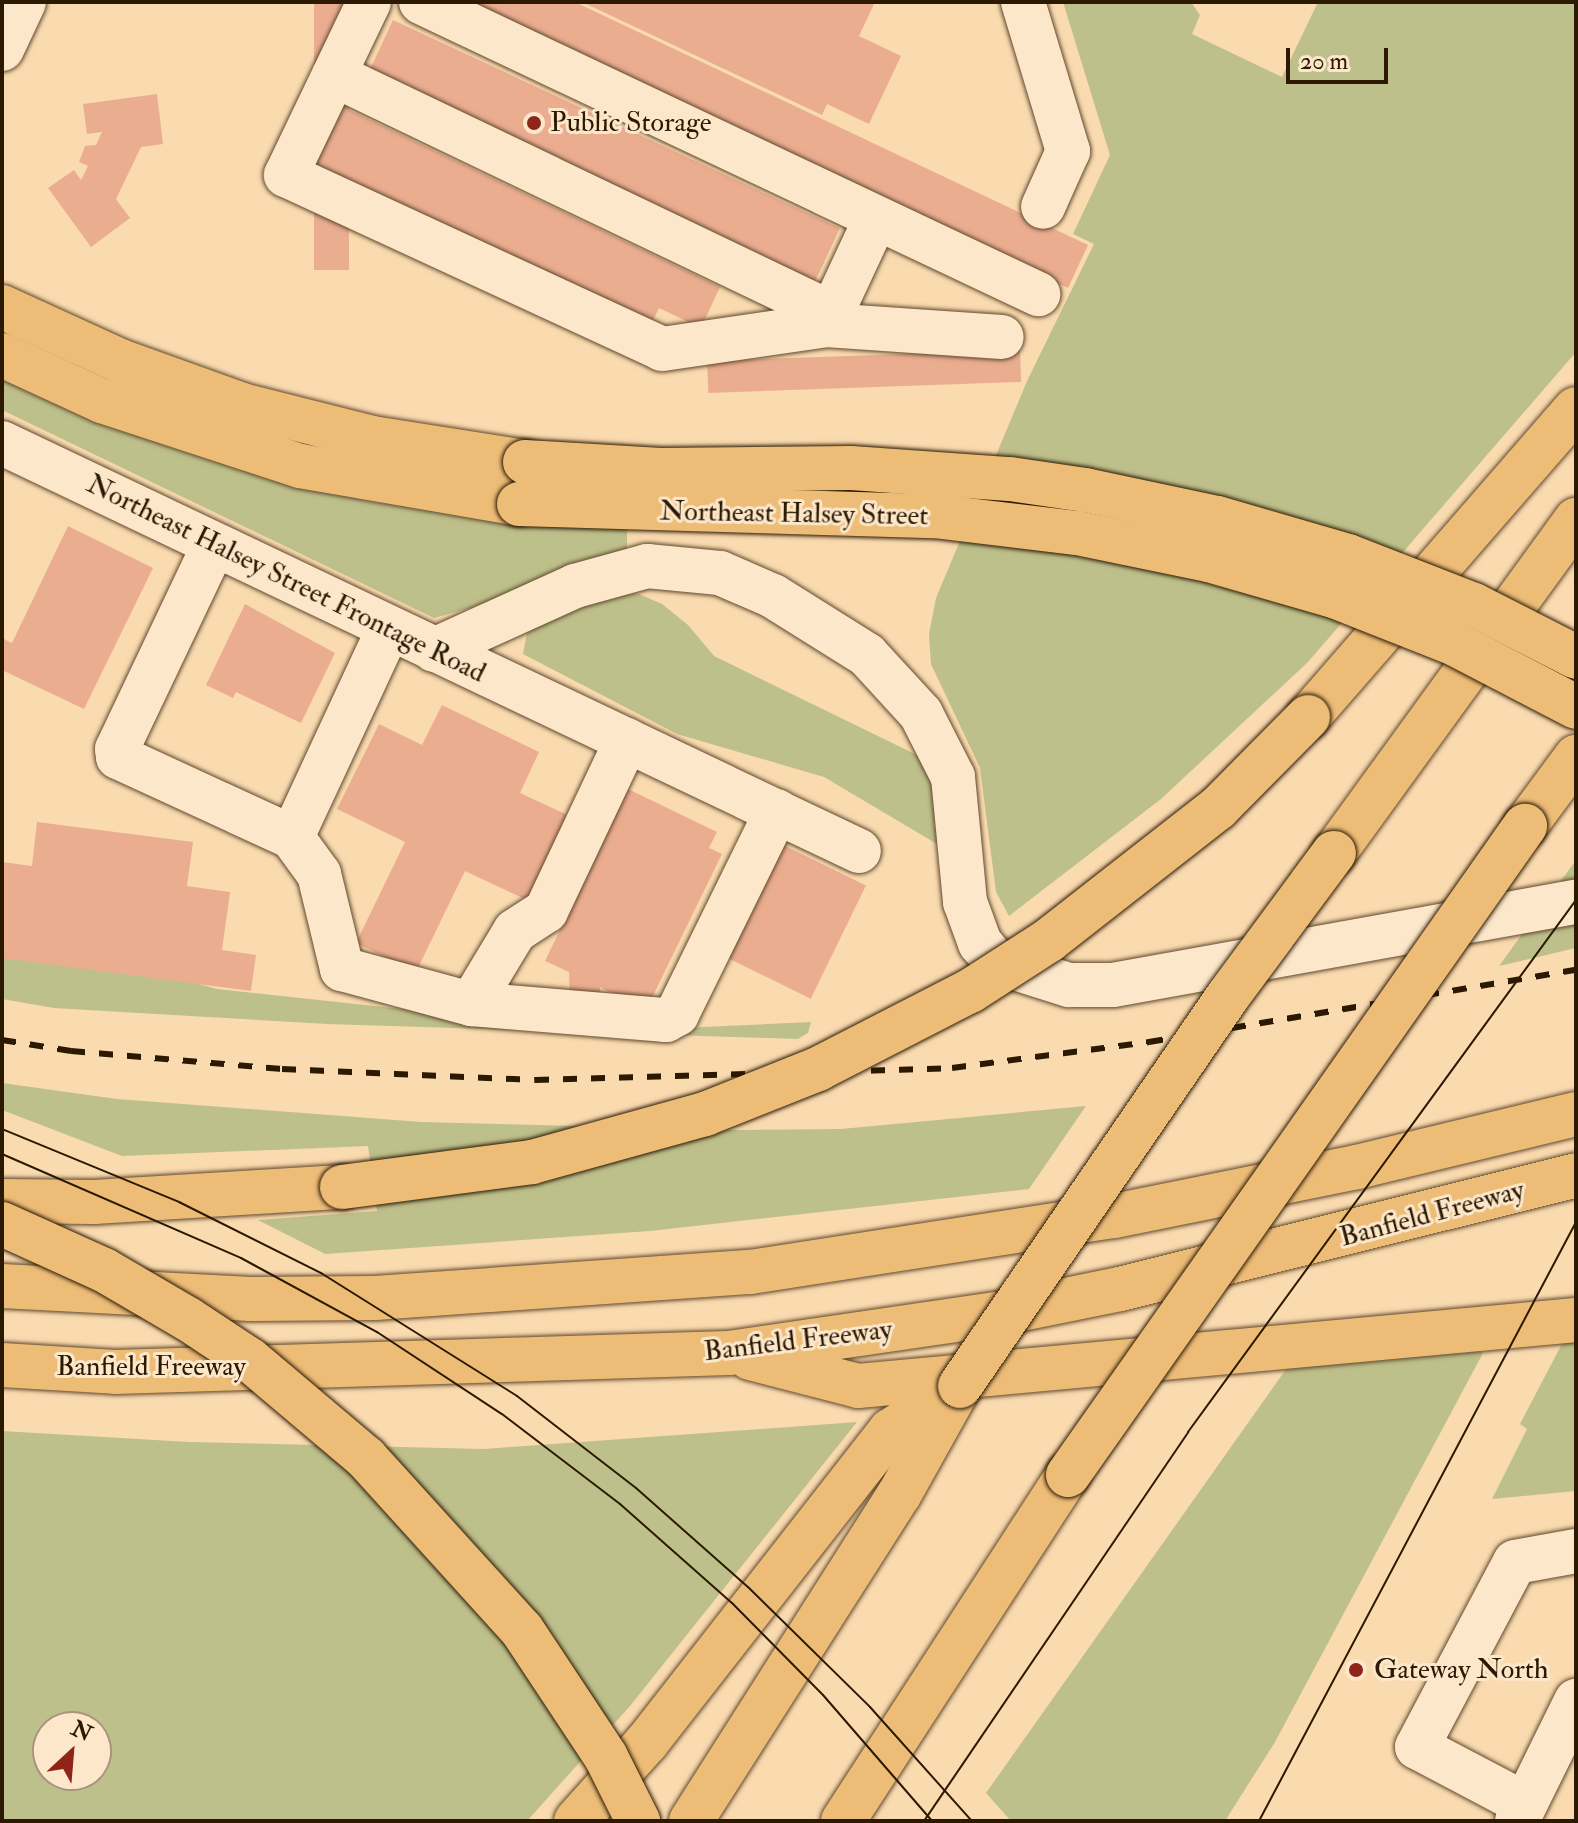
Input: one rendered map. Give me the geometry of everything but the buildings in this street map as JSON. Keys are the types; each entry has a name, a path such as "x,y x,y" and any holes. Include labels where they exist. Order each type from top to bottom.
{"main road":[{"name":"Northeast Halsey Street","path":"2,307 120,361 242,405 372,438 522,483 661,470 921,472 1113,495 1230,521 1348,556 1474,605 1576,657"},
{"name":"Northeast Halsey Street","path":"2,355 128,411 300,466 905,514 1077,533 1209,560 1334,596 1455,644 1576,707"},
{"path":"2,1201 109,1202 342,1187 532,1162 705,1114 832,1062 970,991 1049,940 1218,808 1308,717 1576,409"},
{"path":"691,1821 899,1495 960,1386 1228,996 1576,520"},
{"path":"843,1821 1068,1475 1576,757"},
{"path":"2,1286 251,1299 375,1298 751,1272 991,1238 1231,1194 1576,1114"},
{"name":"Banfield Freeway","path":"2,1365 115,1372 729,1353 997,1314 1120,1289 1246,1262 1576,1175"},
{"path":"2,1224 104,1270 188,1319 250,1360 366,1458 522,1630 598,1745 638,1821"},
{"path":"729,1353 858,1386 1576,1320"},
{"path":"576,1821 647,1742 890,1431 960,1386"}],"street":[{"path":"2,49 24,2"},
{"path":"369,2 286,175 662,349 828,319 1002,337"},
{"path":"421,2 1038,294"},
{"path":"1023,2 1068,151 1043,207"},
{"path":"334,75 828,319"},
{"path":"828,319 876,218"},
{"name":"Northeast Halsey Street Frontage Road","path":"2,443 859,851"},
{"path":"214,545 117,749 118,757 292,837 319,874 342,969 471,1004 666,1020 677,1014 777,811"},
{"path":"434,650 575,586 647,566 720,573 773,596 867,655 921,714 953,777 965,902 980,943 996,962 1054,982 1113,985 1576,902"},
{"path":"292,837 389,628"},
{"path":"471,1004 515,931 546,911 627,740"},
{"path":"1576,1551 1515,1562 1417,1747 1521,1812 1576,1701"}],"green space":[{"path":"1063,2 1191,2 1200,15 1192,34 1282,77 1318,2 1576,2 1576,352 1308,662 1161,799 1009,916 996,892 980,768 931,664 929,634 936,598 1028,379 1094,244 1073,234 1110,155"},
{"path":"2,373 270,476 367,501 450,513 627,526 627,550 542,588 434,618 2,410"},
{"path":"610,594 639,594 662,604 688,625 714,656 921,757 932,771 942,847 824,777 677,734 523,654 527,633 574,604"},
{"path":"1576,860 1576,948 1499,966"},
{"path":"2,956 162,974 217,989 541,1024 661,1029 811,1022 808,1033 798,1039 327,1024 54,1008 2,999"},
{"path":"2,1083 117,1099 421,1122 733,1130 841,1129 1086,1106 1029,1189 650,1231 325,1254 258,1220 377,1211 368,1146 122,1156 2,1110"},
{"path":"1576,1337 1576,1491 1492,1499 1527,1429 1520,1424 1565,1338"},
{"path":"1473,1349 1483,1353 1275,1742 1225,1821 1011,1821 986,1793 1289,1365"},
{"path":"857,1422 630,1706 527,1821 2,1821 2,1431 189,1442 484,1449"}],"tram line":[{"path":"924,1821 1188,1432 1576,900"},
{"path":"2,1129 179,1202 321,1273 517,1396 636,1488 748,1587 870,1707 972,1821"},
{"path":"2,1154 241,1258 377,1332 502,1414 620,1504 732,1603 823,1695 932,1821"},
{"path":"1259,1821 1576,1222"}],"railway":[{"path":"2,1040 71,1051 282,1069 535,1080 952,1068 1149,1042 1576,970"}],"place":[{"name":"Public Storage","path":"534,123"},
{"name":"Gateway North","path":"1356,1670"}]}
